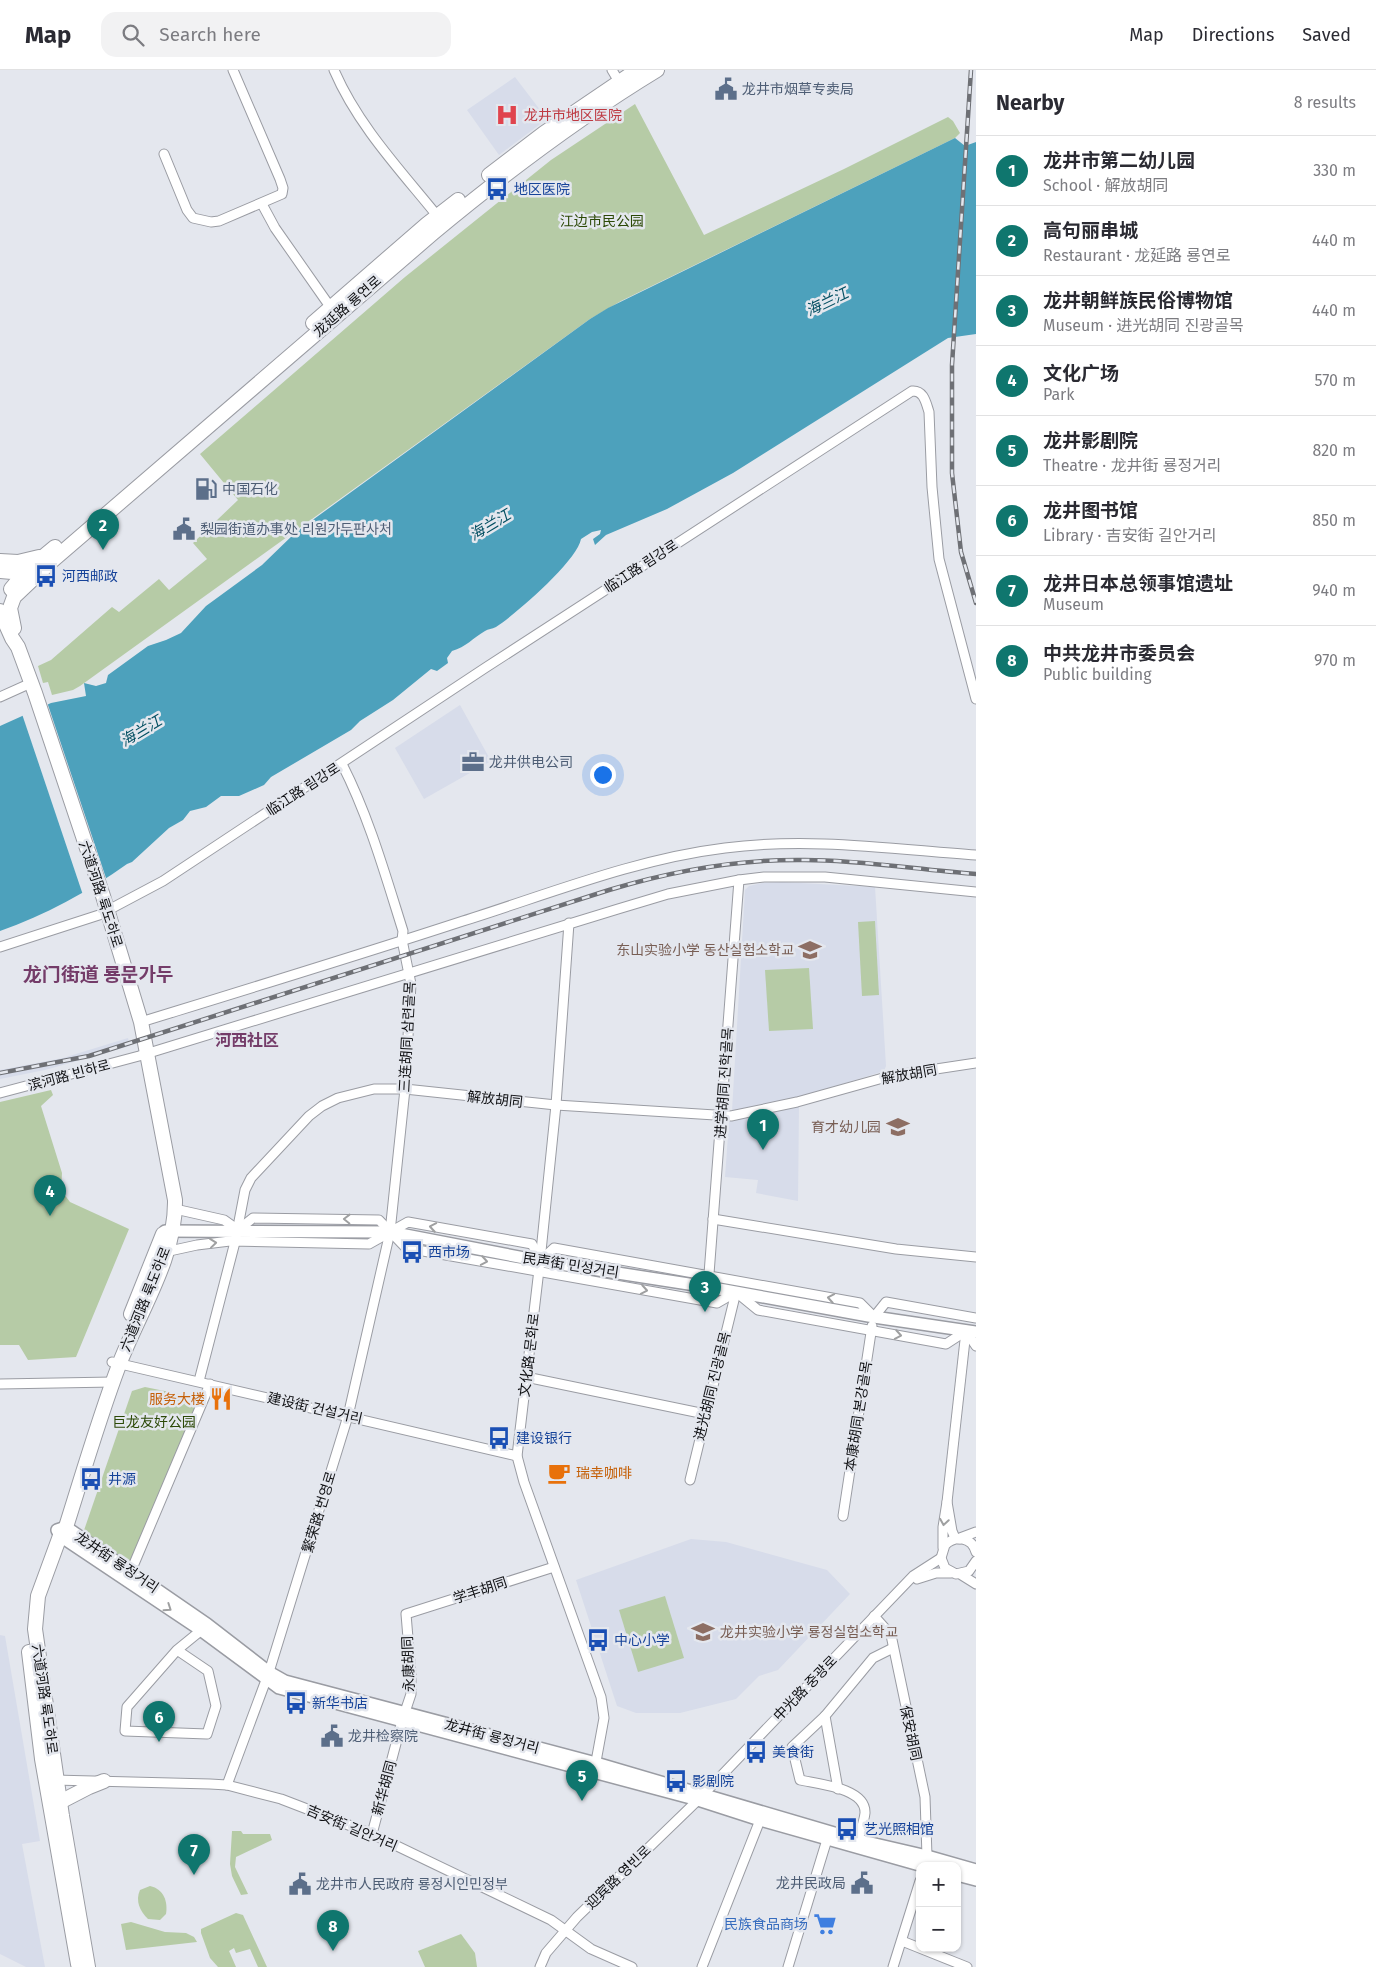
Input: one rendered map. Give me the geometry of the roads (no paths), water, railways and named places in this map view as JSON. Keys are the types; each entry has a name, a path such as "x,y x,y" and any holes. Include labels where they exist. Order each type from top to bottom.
{"highway":[{"name":"龙延路 룡연로","path":"18,647 10,612 11,603 62,542 331,308 440,220 528,157 619,80 637,70"},
{"name":"龙延路 룡연로","path":"619,80 657,70"},
{"name":"龙延路 룡연로","path":"0,571 26,572 49,557 440,220"},
{"name":"龙延路 룡연로","path":"0,561 26,561 49,557"},
{"path":"0,628 0,611 6,597 26,572"},
{"name":"六道河路 륙도하로","path":"0,611 18,647 29,690 99,898 143,1055 173,1186 175,1209 109,1382 61,1531 31,1591 26,1623 29,1660 51,1780 79,1967"},
{"name":"六道河路 륙도하로","path":"0,628 29,690"},
{"name":"六道河路 륙도하로","path":"103,913 141,1022 143,1055 165,1189 168,1231 160,1270 116,1363"},
{"name":"六道河路 륙도하로","path":"51,1780 60,1802 88,1967"},
{"path":"60,1802 88,1786 104,1781"}],"main road":[{"name":"民声街 민성거리","path":"168,1231 236,1236 390,1232 540,1266 709,1281 736,1292 971,1332"},
{"name":"龙井街 룡정거리","path":"61,1531 131,1571 268,1676 403,1717 595,1767 829,1836 925,1862"},
{"name":"龙井街 룡정거리","path":"61,1531 204,1627"},
{"name":"龙井街 룡정거리","path":"829,1836 858,1840 925,1862"},
{"name":"龙井街 룡정거리","path":"961,1868 976,1870"},
{"path":"961,1876 976,1880"}],"street":[{"path":"164,154 187,210 193,218 211,222 219,221 282,194 283,188 233,70"},
{"path":"334,70 349,99 370,132 440,220"},
{"path":"262,204 280,236 331,308"},
{"name":"临江路 림강로","path":"0,947 103,913 163,881 847,432 904,395 916,390 926,401 929,412 932,487 939,559 976,699"},
{"path":"0,697 29,690"},
{"name":"三连胡同 삼련골목","path":"342,764 372,832 403,931 402,940 410,973 405,1089 390,1232"},
{"path":"141,1022 634,866 723,848 781,843 835,844 976,855"},
{"name":"滨河路 빈하로","path":"0,1093 143,1055 668,894 764,877 825,877 976,892"},
{"name":"进学胡同 진학골목","path":"709,1281 739,880"},
{"name":"文化路 문화로","path":"570,923 556,1105 540,1266 517,1456 519,1467 597,1684 604,1709 603,1731 595,1767"},
{"name":"解放胡同","path":"199,1381 246,1190 251,1178 309,1116 322,1106 358,1092 374,1089 405,1089 556,1105 731,1116 798,1102 890,1076 976,1063"},
{"path":"165,1252 236,1236 224,1220 175,1209"},
{"path":"713,1219 896,1249 976,1258"},
{"name":"繁荣路 번영로","path":"227,1786 268,1676 348,1416 390,1232"},
{"path":"540,1266 716,1303 736,1292 758,1310 946,1344 971,1332"},
{"path":"709,1281 860,1303 874,1317 886,1302 976,1318"},
{"name":"进光胡同 진광골목","path":"690,1480 736,1292"},
{"name":"本康胡同 본강골목","path":"843,1516 874,1317"},
{"path":"971,1332 976,1346"},
{"path":"971,1332 943,1527 942,1553 945,1568 964,1572 976,1584"},
{"name":"建设街 건설거리","path":"116,1363 517,1456"},
{"path":"526,1376 705,1414"},
{"path":"0,1384 109,1382"},
{"path":"131,1571 210,1384"},
{"path":"947,1502 955,1538 968,1541 976,1550"},
{"path":"960,1538 976,1532"},
{"name":"中光路 중광로","path":"701,1797 913,1576 942,1553 948,1542 960,1538"},
{"path":"964,1572 976,1561"},
{"name":"学丰胡同","path":"406,1614 554,1567"},
{"name":"中光路 중광로","path":"907,1583 925,1575 964,1572"},
{"name":"永康胡同","path":"403,1717 411,1694 406,1614"},
{"name":"保安胡同","path":"874,1616 891,1635 925,1797 925,1862"},
{"path":"177,1650 208,1671 216,1706 207,1734 125,1731 127,1707 177,1650 204,1627"},
{"path":"858,1840 865,1813 863,1804 856,1795 800,1780 792,1747 826,1716 873,1658 893,1648"},
{"path":"826,1716 838,1789"},
{"name":"新华胡同","path":"372,1834 403,1717"},
{"name":"吉安街 길안거리","path":"51,1780 210,1784 227,1786 281,1799 372,1834 551,1920 591,1949 632,1967"},
{"name":"迎宾路 영빈로","path":"540,1967 546,1953 565,1930 701,1797"},
{"path":"702,1967 761,1816"},
{"path":"788,1967 829,1836"},
{"path":"893,1967 916,1894"},
{"path":"902,1941 967,1967"}],"water":[{"name":"海兰江","path":"955,138 965,146 976,142 976,334 948,338 733,473 667,509 606,535 595,545 593,539 600,534 601,530 592,532 581,539 577,549 558,573 517,611 496,627 486,630 465,645 452,651 447,658 448,663 437,671 431,669 393,700 360,721 351,730 271,777 264,785 239,796 221,796 206,807 190,811 183,820 169,828 132,862 66,902 0,931 0,726 51,703 86,696 84,683 96,686 106,683 108,675 148,646 181,633 206,606 262,565 296,532 590,319 608,308"}],"railway":[{"path":"971,70 952,365 952,473 961,552 976,603"},
{"path":"0,1073 89,1056 609,890 681,872 730,864 805,860 848,862 976,874"}],"place":[{"name":"龙井市烟草专卖局","path":"726,89"},
{"name":"龙井市地区医院","path":"507,115"},
{"name":"地区医院","path":"497,189"},
{"name":"中国石化","path":"206,489"},
{"name":"梨园街道办事处 리원가두판사처","path":"184,529"},
{"name":"高句丽串城","path":"103,550"},
{"name":"河西邮政","path":"46,576"},
{"name":"龙井供电公司","path":"473,762"},
{"name":"东山实验小学 동산실험소학교","path":"810,950"},
{"name":"育才幼儿园","path":"898,1127"},
{"name":"龙井市第二幼儿园","path":"763,1150"},
{"name":"文化广场","path":"50,1216"},
{"name":"西市场","path":"412,1252"},
{"name":"龙井朝鲜族民俗博物馆","path":"705,1312"},
{"name":"服务大楼","path":"221,1399"},
{"name":"建设银行","path":"499,1438"},
{"name":"瑞幸咖啡","path":"559,1473"},
{"name":"井源","path":"91,1479"},
{"name":"龙井实验小学 룡정실험소학교","path":"703,1632"},
{"name":"中心小学","path":"598,1640"},
{"name":"新华书店","path":"296,1703"},
{"name":"龙井检察院","path":"332,1736"},
{"name":"龙井图书馆","path":"159,1742"},
{"name":"美食街","path":"756,1752"},
{"name":"影剧院","path":"676,1781"},
{"name":"龙井影剧院","path":"582,1801"},
{"name":"艺光照相馆","path":"847,1829"},
{"name":"龙井日本总领事馆遗址","path":"194,1875"},
{"name":"龙井民政局","path":"862,1883"},
{"name":"龙井市人民政府 룡정시인민정부","path":"300,1884"},
{"name":"民族食品商场","path":"825,1924"},
{"name":"中共龙井市委员会","path":"333,1951"}],"district":[{"name":"龙门街道 룡문가두","path":"98,974"},
{"name":"河西社区","path":"247,1040"}],"park label":[{"name":"江边市民公园","path":"602,221"},
{"name":"巨龙友好公园","path":"154,1422"}]}
